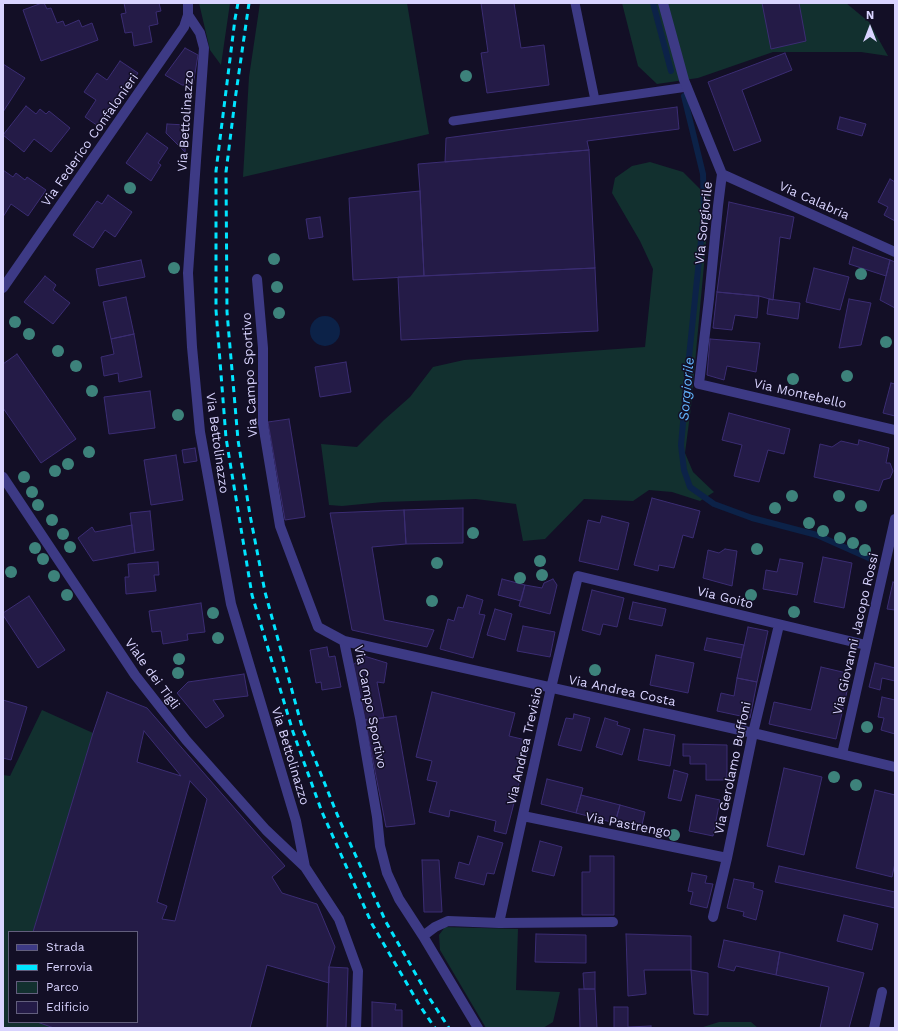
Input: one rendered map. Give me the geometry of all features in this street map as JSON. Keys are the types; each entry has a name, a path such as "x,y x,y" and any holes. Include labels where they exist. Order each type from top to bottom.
{"street":[{"name":"Via Federico Confalonieri","path":"3,288 184,27 188,15 188,3"},
{"name":"Via Sorgiorile","path":"663,3 687,87 722,174 699,384"},
{"name":"Via Bettolinazzo","path":"188,15 200,33 204,48 188,273 192,347 200,432 231,604 296,821 305,867"},
{"name":"Via Calabria","path":"722,174 895,252"},
{"name":"Via Campo Sportivo","path":"258,279 263,348 263,424 280,526 318,627 344,641 360,718 377,817 380,846 387,873 399,899 478,1028"},
{"name":"Via Montebello","path":"699,384 895,430"},
{"name":"Viale dei Tigli","path":"4,479 135,675 186,740 266,830 305,867"},
{"path":"3,492 4,479"},
{"name":"Via Giovanni Jacopo Rossi","path":"842,754 895,519"},
{"name":"Via Goito","path":"578,576 866,645"},
{"name":"Via Andrea Trevisio","path":"499,923 551,688 578,576"},
{"name":"Via Gerolamo Buffoni","path":"713,917 753,733 779,624"},
{"name":"Via Andrea Costa","path":"344,641 753,733 895,767"},
{"name":"Via Pastrengo","path":"523,816 727,858"},
{"path":"305,867 339,919 358,971 356,1028"},
{"path":"423,936 435,927 448,921 499,923 613,922"},
{"path":"874,1028 882,992"}],"lane":[{"path":"576,3 595,100"},
{"path":"453,121 687,87"}],"green space":[{"path":"199,3 230,3 221,65 210,50"},
{"path":"260,3 407,3 429,134 243,177 249,77"},
{"path":"622,3 846,3 869,22 888,56 861,52 773,52 698,78 657,84 638,66"},
{"path":"650,162 683,172 710,199 691,407 685,453 693,472 714,492 700,501 672,492 649,490 633,501 584,499 545,539 523,541 516,504 476,499 383,502 342,506 329,505 321,444 357,447 410,397 433,367 464,360 645,347 653,269 640,241 612,193 615,178 632,166"},
{"path":"42,710 93,733 33,931 8,931 8,1023 40,1023 54,1028 3,1028 3,775 10,776"},
{"path":"445,927 518,929 516,990 560,992 553,1022 543,1028 486,1028 440,950 439,935"},
{"path":"719,1022 751,1022 758,1028 700,1028"}],"water":[{"path":"325,316 336,320 340,331 336,342 325,346 314,342 310,331 314,320"}],"building":[{"path":"44,3 47,9 51,8 57,23 63,21 65,26 79,20 82,27 92,23 98,40 41,61 23,10"},
{"path":"124,3 159,3 161,11 156,12 158,24 149,26 152,42 134,46 132,32 125,33 121,14 126,13"},
{"path":"481,3 514,3 521,48 544,45 549,85 487,93 481,53 488,52"},
{"path":"762,3 799,3 806,41 771,49"},
{"path":"185,48 198,55 193,85 182,85 165,75"},
{"path":"785,53 792,70 742,90 761,141 734,151 708,82"},
{"path":"120,61 138,73 101,128 85,117 96,100 84,92 97,73 107,80"},
{"path":"3,64 25,78 3,112"},
{"path":"26,106 36,114 40,109 46,114 49,111 70,128 51,152 34,139 24,152 3,135"},
{"path":"677,107 679,129 587,141 589,150 445,162 446,138"},
{"path":"840,117 866,124 862,136 837,129"},
{"path":"167,124 186,125 185,152 166,133"},
{"path":"147,133 168,148 158,163 161,165 151,181 126,163"},
{"path":"589,150 595,268 424,276 418,164"},
{"path":"3,170 13,177 16,173 25,180 27,177 46,190 28,216 11,204 3,217"},
{"path":"890,179 895,182 895,221 884,215 888,207 878,202"},
{"path":"420,191 424,276 353,280 349,198"},
{"path":"108,195 132,212 115,237 105,230 93,248 73,235 97,201 102,204"},
{"path":"729,202 794,217 790,239 780,237 773,300 759,296 717,292"},
{"path":"320,217 323,237 309,239 306,219"},
{"path":"853,247 890,260 886,276 849,264"},
{"path":"141,260 145,277 99,286 96,269"},
{"path":"890,260 895,262 895,308 880,300"},
{"path":"595,268 598,331 401,340 398,277"},
{"path":"814,268 849,277 840,310 806,302"},
{"path":"45,276 56,285 53,290 70,303 53,324 24,302"},
{"path":"717,292 759,296 757,318 735,315 732,330 713,328"},
{"path":"126,297 134,334 111,339 103,302"},
{"path":"769,299 800,303 798,319 767,314"},
{"path":"849,299 871,303 861,345 839,348"},
{"path":"134,334 142,377 119,382 118,373 104,376 101,357 114,354 111,339"},
{"path":"710,339 760,343 756,372 727,366 724,380 707,375"},
{"path":"17,354 76,439 41,463 3,408 3,364"},
{"path":"346,362 351,392 320,397 315,367"},
{"path":"891,383 895,384 895,416 883,413"},
{"path":"150,391 155,428 109,434 104,397"},
{"path":"729,413 790,429 784,454 768,450 759,482 734,476 742,445 722,440"},
{"path":"289,419 305,517 285,520 268,422"},
{"path":"859,440 889,448 886,463 890,463 893,471 890,478 883,480 879,491 814,477 820,444 832,447 841,441 858,445"},
{"path":"195,448 197,461 184,463 182,450"},
{"path":"176,455 183,500 151,505 144,460"},
{"path":"652,498 700,511 693,538 683,535 674,568 659,565 658,571 634,565"},
{"path":"463,508 463,543 406,544 404,510"},
{"path":"404,510 406,544 372,547 384,620 434,630 427,647 352,630 330,513"},
{"path":"150,511 154,550 135,553 130,513"},
{"path":"602,516 629,523 618,570 579,561 588,520 600,523"},
{"path":"132,525 135,553 93,561 78,538 92,527 95,532"},
{"path":"725,549 737,551 732,586 703,578 708,550 719,553"},
{"path":"823,557 852,563 844,608 814,602"},
{"path":"780,559 803,563 797,595 763,589 766,570 777,572"},
{"path":"158,562 159,575 154,575 156,591 126,594 125,577 129,577 128,564"},
{"path":"502,579 525,585 521,601 498,595"},
{"path":"553,579 557,585 550,614 519,606 525,585 542,588 544,583"},
{"path":"893,582 895,583 895,610 887,609"},
{"path":"592,590 624,598 617,627 603,624 600,635 582,630"},
{"path":"467,595 483,600 479,614 485,615 473,658 440,649 448,619 454,621 458,607 463,608"},
{"path":"29,596 65,650 38,668 3,615 3,613"},
{"path":"633,602 666,609 662,626 629,619"},
{"path":"201,603 205,632 187,634 188,640 163,644 161,631 152,632 149,611"},
{"path":"495,609 512,614 505,640 487,635"},
{"path":"523,626 555,632 550,657 517,651"},
{"path":"748,627 768,631 757,682 737,678"},
{"path":"707,638 744,645 741,658 704,650"},
{"path":"327,647 329,657 335,656 341,687 322,690 321,682 316,683 310,650"},
{"path":"656,655 694,663 688,693 650,685"},
{"path":"364,656 387,663 384,683 377,682 384,718 365,720 353,665"},
{"path":"875,663 895,668 895,681 882,678 880,690 869,687"},
{"path":"821,667 851,674 836,739 769,724 774,702 811,710"},
{"path":"244,674 248,696 213,700 224,716 206,728 177,693 188,682"},
{"path":"737,678 757,682 750,718 717,711 721,693 734,696"},
{"path":"107,692 147,708 285,866 272,877 282,893 317,904 335,947 329,967 329,983 267,965 250,1028 54,1028 40,1023 138,1023 138,931 33,931 93,733","holes":["144,731 181,776 137,762","190,781 207,799 175,921 162,919 167,906 157,902"]},
{"path":"432,692 515,713 509,736 530,741 506,834 494,831 496,821 450,810 449,817 429,812 437,782 427,780 432,761 416,757"},
{"path":"882,697 895,700 895,734 881,730 884,718 878,717"},
{"path":"3,700 27,707 11,760 3,758"},
{"path":"574,714 590,718 581,751 558,745 566,718 573,719"},
{"path":"396,716 415,824 386,827 365,720"},
{"path":"605,718 618,722 617,725 630,729 622,755 596,747"},
{"path":"644,729 675,735 670,766 638,760"},
{"path":"683,744 727,745 727,780 706,780 706,764 690,764 690,756 683,756"},
{"path":"784,768 822,777 804,855 767,846"},
{"path":"674,770 688,774 681,801 668,798"},
{"path":"547,779 583,788 576,813 541,804"},
{"path":"875,790 895,795 895,863 892,877 856,868"},
{"path":"581,795 620,805 615,823 576,813"},
{"path":"696,795 720,800 713,836 689,831"},
{"path":"620,805 645,812 641,829 615,823"},
{"path":"478,836 503,843 494,874 487,873 484,885 455,878 459,862 469,865"},
{"path":"540,841 562,847 554,876 532,871"},
{"path":"590,856 614,856 614,915 582,915 582,872 590,872"},
{"path":"422,860 439,860 442,912 424,912"},
{"path":"779,866 895,892 895,908 775,882"},
{"path":"692,873 707,876 705,883 713,884 707,908 690,904 693,892 688,891"},
{"path":"734,879 754,883 753,888 763,891 756,920 743,916 744,912 727,908"},
{"path":"844,915 878,924 872,950 837,941"},
{"path":"536,934 586,935 586,963 535,962"},
{"path":"626,934 691,936 691,970 644,970 646,994 628,996"},
{"path":"724,940 780,952 776,975 736,966 734,971 718,967"},
{"path":"780,952 864,973 849,1028 820,1028 829,987 776,975"},
{"path":"329,967 348,968 346,1028 327,1028"},
{"path":"691,970 708,973 708,1015 694,1014"},
{"path":"595,972 595,989 584,989 583,973"},
{"path":"579,989 595,989 597,1028 580,1028"},
{"path":"372,1002 396,1004 395,1010 402,1010 402,1028 372,1028"},
{"path":"614,1007 628,1007 628,1028 614,1028"},
{"path":"651,1026 651,1028 628,1028 628,1027"}],"waterway":[{"name":"Sorgiorile","path":"653,3 671,71"},
{"name":"Sorgiorile","path":"684,96 703,174 704,212 681,445 684,470 690,487 714,504 752,518 817,535 871,559"}],"railway":[{"path":"238,3 216,171 216,310 226,438 252,595 293,732 322,812 372,924 420,1006 435,1028"},
{"path":"249,3 226,172 227,312 238,440 250,515 265,592 302,727 339,819 386,922 430,999 449,1028"}]}
